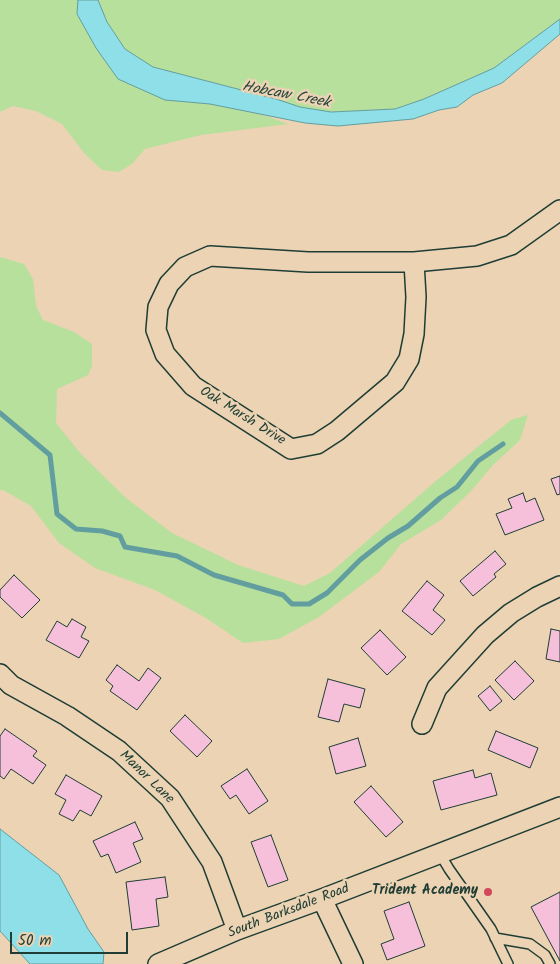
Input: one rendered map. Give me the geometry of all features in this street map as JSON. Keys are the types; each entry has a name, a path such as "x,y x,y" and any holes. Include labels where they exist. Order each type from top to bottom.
{"street":[{"name":"Oak Marsh Drive","path":"414,262 416,297 414,334 409,359 395,382 337,431 317,444 292,449 194,386 165,354 156,330 158,307 169,284 185,267 210,256 308,262 414,262 476,256 511,245 560,210"},
{"path":"422,724 437,688 485,635 511,613 536,597 560,586"},
{"name":"Manor Lane","path":"0,674 11,685 67,716 119,752 170,798 212,862 237,930"},
{"name":"South Barksdale Road","path":"158,964 237,930 560,807"},
{"path":"322,899 354,964"}],"lane":[{"path":"440,854 495,938 508,964"},
{"path":"495,938 530,944 545,955 550,964"}],"green space":[{"path":"0,0 78,0 77,15 165,100 210,104 255,112 288,124 201,135 145,149 132,164 119,172 102,170 85,154 62,124 36,111 13,106 0,112"},
{"path":"98,0 560,0 560,19 494,68 424,99 395,109 331,112 300,107 153,67 125,49 107,22"},
{"path":"0,257 24,264 33,279 36,306 43,320 74,332 92,344 92,366 88,375 57,389 56,423 81,454 126,498 172,533 238,565 304,586 330,573 437,480 511,420 528,415 520,440 493,465 471,491 441,520 401,544 379,572 319,617 279,639 243,643 206,618 155,590 95,568 59,543 31,506 0,490"}],"water":[{"path":"78,0 98,0 107,22 125,49 153,67 300,107 331,112 395,109 424,99 494,68 560,19 560,34 502,83 473,95 457,107 439,110 413,119 338,126 305,123 210,104 165,100 118,79 96,48 77,14"},
{"path":"0,829 59,875 88,929 104,952 103,964 30,964 0,931"}],"building":[{"path":"560,476 560,494 557,495 551,479"},
{"path":"523,493 526,502 535,498 544,520 505,535 496,514 512,508 508,499"},
{"path":"495,551 506,564 494,574 496,577 473,596 460,581"},
{"path":"14,575 40,600 22,618 0,597 0,590"},
{"path":"427,581 444,595 433,610 445,620 432,635 402,611"},
{"path":"72,619 86,627 81,637 89,641 79,658 46,640 57,621 67,627"},
{"path":"551,629 560,631 560,662 546,659"},
{"path":"380,630 406,657 387,675 361,648"},
{"path":"515,661 534,681 514,700 495,680"},
{"path":"117,665 139,681 148,668 161,678 137,710 110,691 113,686 106,680"},
{"path":"328,679 365,689 360,708 344,704 339,722 318,717"},
{"path":"490,686 502,701 490,711 478,696"},
{"path":"185,715 212,741 197,757 170,731"},
{"path":"5,729 37,751 33,756 46,765 33,784 11,769 4,779 0,776 0,736"},
{"path":"496,731 538,748 530,768 488,750"},
{"path":"358,738 366,766 336,774 329,747"},
{"path":"247,769 268,801 249,814 236,795 230,799 221,786"},
{"path":"473,770 475,778 491,773 497,795 441,810 433,781"},
{"path":"66,775 102,796 91,816 80,810 73,821 59,814 66,800 55,794"},
{"path":"371,786 403,822 386,837 354,802"},
{"path":"135,822 143,839 133,843 141,862 116,873 108,854 101,857 93,841"},
{"path":"271,835 288,880 268,887 251,842"},
{"path":"165,877 168,897 156,899 159,926 132,930 126,882"},
{"path":"560,892 560,961 531,907"},
{"path":"409,902 425,946 387,960 381,944 394,939 384,911"}],"waterway":[{"path":"0,413 50,455 57,514 76,529 102,531 120,536 125,547 177,556 214,575 283,595 292,604 309,604 327,593 360,560 388,538 408,526 440,498 457,487 478,461 503,444"}],"place":[{"name":"Trident Academy","path":"488,892"}],"water label":[{"name":"Hobcaw Creek","path":"286,96"}]}
